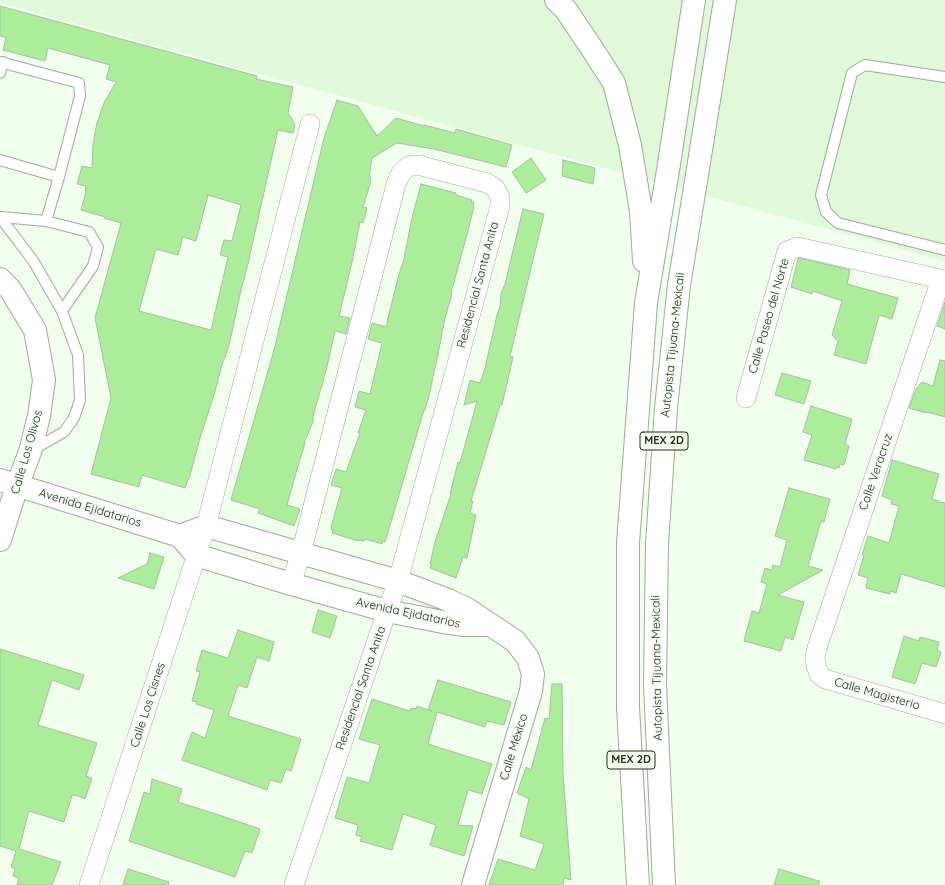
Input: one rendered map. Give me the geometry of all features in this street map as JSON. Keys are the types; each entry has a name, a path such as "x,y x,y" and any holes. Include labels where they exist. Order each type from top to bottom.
{"main road":[{"path":"556,0 566,10 614,83 630,144 641,211 646,303"},
{"name":"MEX 2D","path":"638,885 628,706 628,543 646,303 694,0"},
{"name":"Autopista Tijuana-Mexicali","path":"664,885 655,684 657,544 666,408 679,285 698,175 725,0"},
{"name":"Calle Los Olivos","path":"0,279 10,289 35,330 44,380 39,416 30,452 9,483 0,540"},
{"name":"Avenida Ejidatarios","path":"9,483 180,536"},
{"path":"196,555 180,536 206,526"},
{"name":"Avenida Ejidatarios","path":"206,526 398,581 467,609 490,625"},
{"name":"Avenida Ejidatarios","path":"196,555 387,611 464,625 490,625"},
{"name":"Calle México","path":"473,885 531,691 533,674 528,658 515,641 490,625"}],"street":[{"path":"206,526 310,124"},
{"name":"Residencial Santa Anita","path":"291,584 301,553 396,184 401,173 409,166 418,165 487,183 495,188 500,197 500,206 398,581 294,885"},
{"name":"Calle Paseo del Norte","path":"746,398 787,251 798,247 943,280"},
{"name":"Calle Veracruz","path":"816,666 815,658 817,648 943,280"},
{"name":"Calle Los Cisnes","path":"90,885 206,526"},
{"name":"Calle Magisterio","path":"816,666 819,674 825,679 945,714"}],"lane":[{"path":"0,74 2,62 79,83 80,96 46,221"},
{"path":"945,77 865,65 852,73 821,195 826,212 838,223 945,250"},
{"path":"0,160 59,177"},
{"path":"0,217 46,221 89,232 98,246 93,266 62,311"},
{"path":"0,217 34,262 62,311 78,355 80,400 74,418 64,432 30,452"}],"shaded area":[{"path":"0,0 945,0 945,261 0,3"}],"building":[{"path":"0,6 257,76 256,79 293,87 288,113 295,124 293,133 278,130 230,341 185,488 142,475 139,487 91,474 111,398 95,318 121,223 81,210 86,192 86,186 77,184 82,166 92,168 93,144 97,123 104,103 116,82 106,79 110,65 48,48 45,61 3,50 6,37 0,36","holes":["208,195 241,205 232,241 224,240 220,255 228,257 211,330 139,311 156,249 178,255 183,237 196,241"]},
{"path":"337,100 358,106 377,136 396,118 455,133 456,129 512,145 506,167 434,149 397,143 372,158 369,177 371,178 371,181 363,207 367,208 363,223 360,222 339,316 350,318 346,334 335,331 324,379 313,416 313,422 304,443 287,505 300,509 294,526 258,513 260,509 231,500 274,350 324,138"},
{"path":"531,158 546,180 526,193 512,172"},
{"path":"563,160 595,168 593,184 562,176"},
{"path":"421,184 456,193 456,195 472,200 471,202 474,202 474,206 445,318 430,392 385,542 383,541 382,544 365,539 364,541 358,541 332,533 333,530 331,530 331,527 342,488 331,485 336,469 346,472 360,433 358,433 366,410 355,407 359,391 370,394 382,343 368,339 372,323 387,327"},
{"path":"523,209 544,214 510,356 513,357 502,405 500,405 471,501 473,501 470,513 476,515 467,558 463,557 456,578 430,568 432,564 430,564 435,542 451,494 458,462 460,463 477,401 464,405 470,380 480,383 485,368 500,306 501,294 505,284"},
{"path":"799,258 850,270 847,284 898,298 892,319 879,315 866,364 834,355 838,341 832,335 842,301 813,291 812,294 791,287"},
{"path":"945,302 945,329 937,326"},
{"path":"940,360 945,361 945,417 909,408 916,389 922,382 933,386"},
{"path":"782,373 811,381 804,404 775,395"},
{"path":"811,406 852,419 845,444 849,446 844,465 840,464 839,468 837,467 836,469 804,460 812,435 803,432"},
{"path":"892,460 939,474 932,499 945,503 945,587 901,574 896,593 890,591 890,594 866,588 868,578 858,575 868,536 889,543 899,506 891,504 892,500 882,496"},
{"path":"789,488 830,499 824,522 821,521 808,566 823,570 778,595 804,602 793,640 785,637 781,651 744,641 752,611 759,613 767,584 761,582 765,568 772,570 773,565 780,567 787,540 775,536"},
{"path":"150,553 164,557 154,589 118,578 147,564"},
{"path":"318,610 337,616 330,638 312,632"},
{"path":"238,630 274,642 269,661 257,657 247,688 238,685 228,716 301,739 291,771 286,769 281,783 270,780 267,790 182,760 192,732 205,738 214,710 196,704 197,702 192,701 200,672 196,671 202,650 228,658"},
{"path":"904,636 919,641 920,637 939,642 937,650 941,652 936,667 922,663 915,684 892,677"},
{"path":"0,649 84,675 79,690 52,680 38,725 97,743 86,776 92,778 85,799 72,795 64,822 29,811 19,849 61,862 52,885 17,885 19,878 13,876 15,869 11,867 16,851 0,846"},
{"path":"438,680 511,702 504,725 487,721 485,727 437,712 428,744 492,764 482,794 468,790 458,825 473,826 464,856 430,845 436,825 403,814 392,850 360,841 362,837 356,835 358,825 335,818 347,777 369,783 380,745 359,739 372,699 410,711 411,708 416,709 417,706 428,710"},
{"path":"552,684 562,684 563,773 571,880 564,878 563,885 489,885 498,859 535,870 544,844 520,836 529,799 517,793 526,767 531,770 545,718 549,719"},
{"path":"152,779 182,789 178,802 260,829 252,853 245,851 235,877 129,841 144,792 150,794"},
{"path":"128,869 169,882 168,885 123,885"},
{"path":"779,869 819,881 819,885 774,885"}]}
